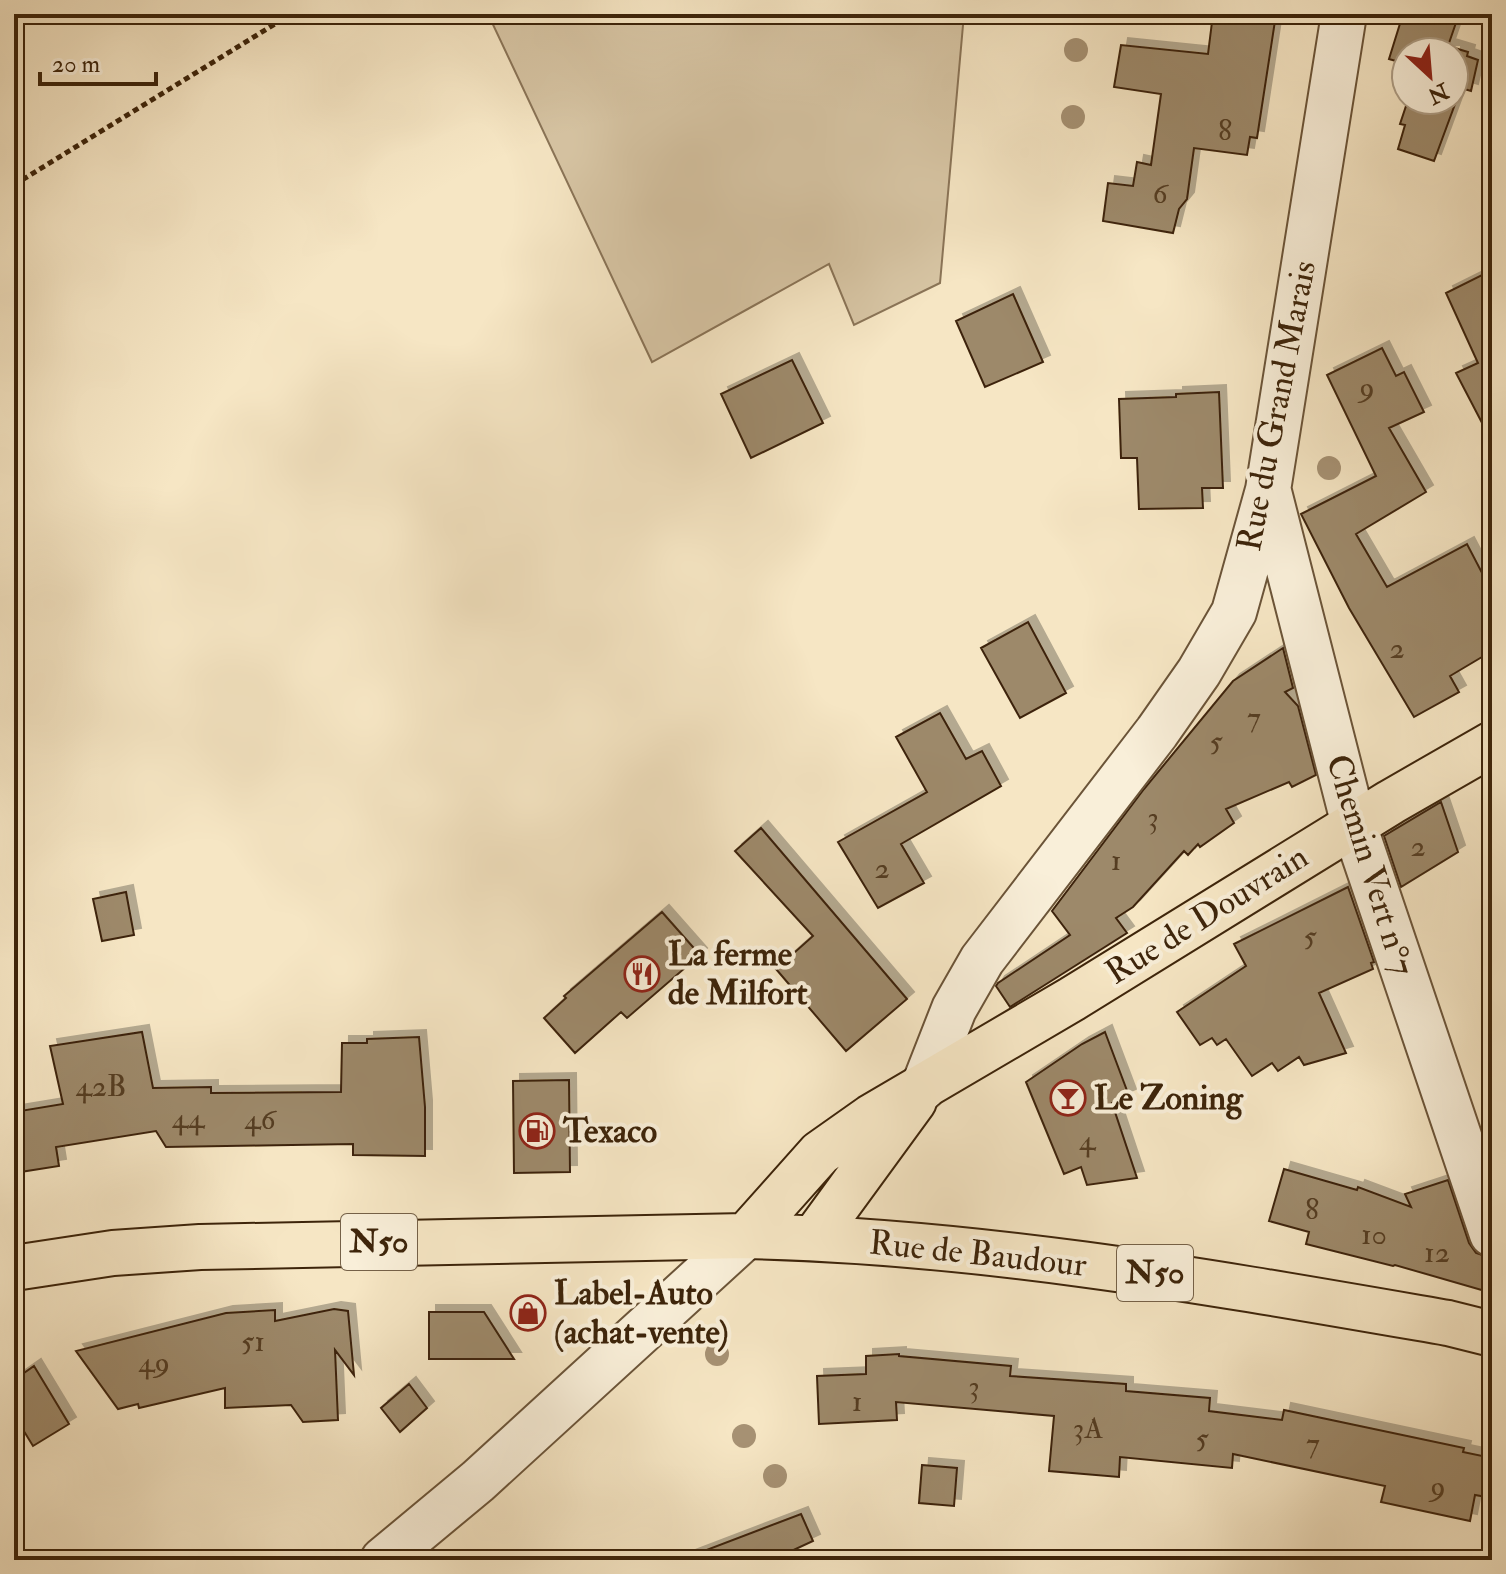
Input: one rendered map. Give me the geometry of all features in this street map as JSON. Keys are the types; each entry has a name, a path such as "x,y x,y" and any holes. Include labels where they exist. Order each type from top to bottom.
{"main road":[{"name":"Rue de Douvrain","path":"746,1236 820,1153 871,1117 1492,744"},
{"name":"Rue de Douvrain","path":"814,1238 923,1088"},
{"name":"Rue de Baudour","path":"746,1236 814,1238 1003,1255 1162,1274 1448,1323 1492,1334"},
{"name":"N50","path":"14,1268 113,1253 200,1247 746,1236"}],"street":[{"name":"Rue du Grand Marais","path":"923,1088 954,1009 982,960 1157,732 1199,672 1234,612 1268,490 1344,14"},
{"name":"Chemin Vert n°7","path":"1268,490 1354,825 1492,1234"},
{"path":"383,1560 478,1481 746,1236"}],"path":[{"path":"14,185 291,14"}],"shaded area":[{"path":"488,14 964,14 940,283 854,325 829,264 652,362"}],"building":[{"path":"1213,14 1275,21 1257,138 1250,137 1247,155 1194,148 1187,199 1179,209 1173,233 1103,221 1108,183 1133,186 1137,162 1151,165 1161,94 1114,87 1121,45 1208,54"},
{"path":"1403,14 1459,14 1451,36 1396,36"},
{"path":"1470,57 1478,60 1470,91"},
{"path":"1403,116 1451,116 1434,161 1398,149 1405,125 1400,124"},
{"path":"1492,270 1492,442 1456,373 1478,363 1446,293"},
{"path":"1013,294 1043,362 985,387 956,321"},
{"path":"1382,348 1396,376 1404,372 1424,412 1389,428 1426,492 1356,534 1387,587 1467,544 1492,592 1492,651 1450,676 1459,692 1414,717 1349,608 1301,514 1376,476 1327,375"},
{"path":"792,360 823,423 751,458 721,394"},
{"path":"1219,392 1223,488 1202,488 1203,508 1139,509 1137,458 1121,458 1119,399"},
{"path":"1028,622 1066,693 1020,718 981,648"},
{"path":"1283,648 1293,688 1285,692 1298,706 1316,775 1292,787 1289,782 1226,809 1234,823 1200,847 1198,844 1188,855 1184,851 1133,907 1116,918 1127,933 1010,1007 996,986 1070,935 1052,911 1144,789 1233,681"},
{"path":"940,713 966,759 982,751 1001,786 901,844 924,883 878,908 838,842 927,792 896,737"},
{"path":"1441,802 1458,852 1401,887 1384,836"},
{"path":"761,828 907,999 846,1051 776,969 813,936 735,851"},
{"path":"1348,887 1374,962 1371,963 1373,969 1319,993 1346,1053 1304,1065 1299,1057 1278,1071 1272,1063 1252,1076 1226,1039 1217,1045 1212,1038 1200,1045 1177,1012 1246,966 1234,944"},
{"path":"126,892 134,935 102,941 93,899"},
{"path":"662,912 700,955 627,1018 621,1012 575,1053 544,1018 566,998 564,996"},
{"path":"142,1032 153,1088 211,1087 211,1093 341,1092 342,1043 419,1037 425,1107 425,1156 353,1155 353,1144 166,1147 156,1131 56,1147 59,1166 14,1173 14,1112 63,1104 50,1046"},
{"path":"1105,1032 1129,1096 1112,1103 1137,1178 1087,1185 1081,1167 1064,1174 1026,1082"},
{"path":"569,1080 570,1172 514,1173 513,1081"},
{"path":"1284,1169 1357,1190 1358,1187 1411,1207 1405,1194 1448,1180 1469,1243 1476,1253 1491,1258 1485,1291 1306,1244 1309,1232 1269,1221"},
{"path":"334,1309 348,1311 354,1375 335,1350 338,1420 303,1422 291,1405 225,1408 225,1388 139,1408 138,1404 118,1409 76,1351 226,1313 275,1310 275,1321"},
{"path":"429,1312 484,1312 514,1359 429,1359"},
{"path":"899,1354 1011,1366 1010,1376 1126,1384 1126,1391 1210,1398 1209,1411 1282,1420 1284,1410 1464,1448 1463,1452 1492,1458 1492,1498 1475,1495 1470,1521 1381,1502 1385,1486 1233,1454 1232,1468 1120,1457 1119,1477 1049,1471 1054,1416 896,1402 897,1420 819,1424 817,1376 866,1374 866,1356"},
{"path":"34,1366 69,1424 33,1446 14,1415 14,1380"},
{"path":"409,1384 427,1408 400,1432 381,1408"},
{"path":"922,1465 957,1468 954,1506 919,1503"},
{"path":"801,1514 813,1541 772,1560 689,1560 688,1557"}],"place":[{"name":"La ferme de Milfort","path":"642,974"},
{"name":"Le Zoning","path":"1068,1098"},
{"name":"Texaco","path":"537,1131"},
{"name":"Label-Auto (achat-vente)","path":"528,1313"}]}
